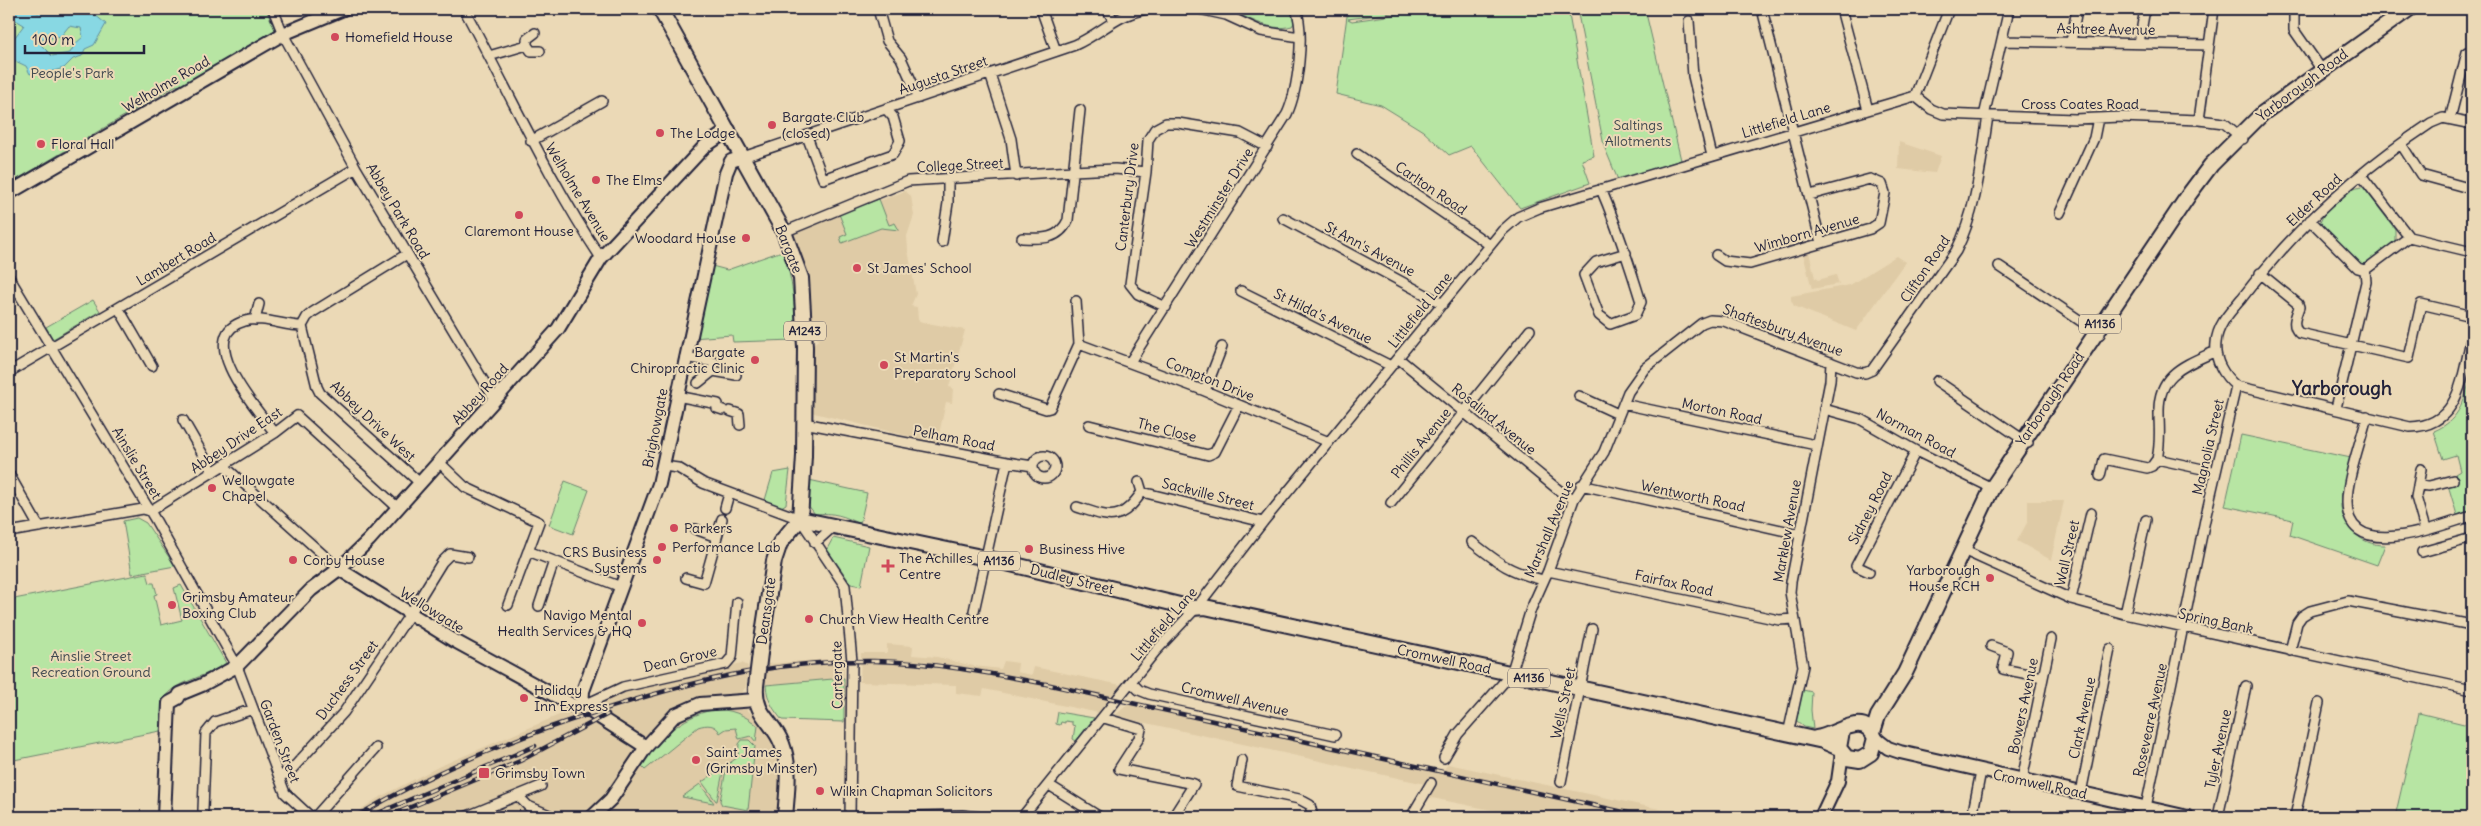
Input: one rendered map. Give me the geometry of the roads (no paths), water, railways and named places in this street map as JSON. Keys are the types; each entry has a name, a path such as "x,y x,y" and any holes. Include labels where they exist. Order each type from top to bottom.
{"main road":[{"name":"Bargate","path":"660,9 729,130 784,232 800,278 805,347 800,519"},
{"name":"Yarborough Road","path":"1874,735 1882,711 1905,673 1992,488 2026,441 2190,193 2277,102 2324,72 2409,9"},
{"name":"Dudley Street","path":"800,519 986,558 1192,608 1197,607"},
{"name":"Deansgate","path":"756,693 774,561 780,543 800,519"},
{"name":"Cromwell Road","path":"1197,607 1824,741 1840,751"},
{"path":"756,693 782,742 787,759 788,775 785,817"},
{"path":"1840,751 1848,727 1882,711"},
{"path":"1848,727 1862,724 1874,735"},
{"name":"Cromwell Road","path":"1808,739 1848,727"},
{"name":"A1136","path":"1840,751 1854,760 1866,757 1874,735"}],"street":[{"name":"Abbey Park Road","path":"272,9 283,34 356,168 495,400"},
{"name":"Welholme Road","path":"9,192 283,34 343,9"},
{"name":"Welholme Avenue","path":"464,9 531,141 578,223 601,258"},
{"path":"878,9 887,41 902,58 919,98"},
{"path":"1041,9 1056,51"},
{"path":"1107,9 1113,20"},
{"name":"Augusta Street","path":"743,157 1056,51 1085,40 1113,20 1146,9"},
{"path":"1200,9 1226,15 1261,30 1300,37 1300,20 1296,9"},
{"path":"1762,9 1821,243"},
{"path":"1841,9 1868,110"},
{"path":"1915,96 1949,9"},
{"name":"Clifton Road","path":"1846,368 1860,373 1870,372 1874,368 1956,251 1968,220 1986,116 2009,9"},
{"path":"2071,42 2077,9"},
{"path":"2139,42 2145,9"},
{"path":"2199,120 2214,9"},
{"path":"2294,9 2294,30 2324,72"},
{"path":"1689,21 1692,76 1712,156"},
{"path":"534,33 527,39 527,45 531,50 540,51"},
{"name":"Westminster Drive","path":"1130,362 1267,147 1291,105 1300,37"},
{"name":"Ashtree Avenue","path":"2002,41 2139,42 2209,45"},
{"path":"489,56 527,45"},
{"path":"2467,52 2450,119 2472,124"},
{"path":"990,74 1011,139 1016,176"},
{"name":"Littlefield Lane","path":"1022,817 1156,652 1197,607 1263,522 1510,223 1523,214 1601,189 1915,96"},
{"name":"Cross Coates Road","path":"1915,96 1937,112 1986,116 2199,120 2224,124 2242,138"},
{"name":"Welholme Avenue","path":"531,141 602,101"},
{"path":"808,136 823,179 849,170 893,154 900,141 893,117 886,109"},
{"path":"1022,238 1051,237 1065,228 1068,220 1080,110"},
{"path":"2060,212 2094,138 2098,118"},
{"name":"Elder Road","path":"2216,351 2216,342 2221,326 2260,273 2310,220 2361,175 2401,144 2438,120 2450,119"},
{"name":"Canterbury Drive","path":"1166,307 1135,292 1130,284 1146,172 1148,140 1155,129 1166,123 1178,123 1240,133 1267,147"},
{"name":"Abbey Road","path":"164,817 169,703 178,698 180,694 202,685 237,666 311,590 339,569 440,462 558,329 601,258 705,146 729,130"},
{"path":"2401,144 2421,175 2472,189"},
{"name":"Carlton Road","path":"1357,154 1490,245"},
{"name":"Brighowgate","path":"582,706 583,691 659,484 726,173 731,161 743,157"},
{"name":"Lambert Road","path":"9,372 356,168"},
{"name":"College Street","path":"784,232 908,181 1016,176 1073,170 1116,169 1146,172"},
{"path":"2361,175 2408,237 2472,252"},
{"name":"Wimborn Avenue","path":"1716,255 1725,261 1750,264 1875,227 1880,217 1884,188 1878,181 1870,179 1810,195"},
{"path":"942,242 948,203 948,180"},
{"path":"1601,189 1626,253 1641,302 1640,308 1635,315 1610,324 1604,322 1599,315 1584,275 1587,269 1596,262 1626,253"},
{"name":"St Ann's Avenue","path":"1283,218 1443,304"},
{"path":"2310,220 2358,268 2365,270"},
{"path":"2365,270 2408,237"},
{"path":"274,433 236,379 224,352 225,337 231,328 244,321 255,320 302,326 313,312 407,254"},
{"path":"1999,266 2098,333"},
{"path":"2336,408 2366,282 2365,270"},
{"path":"2260,273 2298,304 2299,307 2294,323 2299,333 2408,358 2420,304 2472,316"},
{"name":"Ainslie Street","path":"9,278 150,511 237,666"},
{"name":"St Hilda's Avenue","path":"1242,291 1391,366"},
{"path":"999,394 1046,409 1050,408 1079,344 1076,301"},
{"path":"255,320 260,304"},
{"path":"119,309 152,366"},
{"name":"Shaftesbury Avenue","path":"1710,320 1724,321 1846,368"},
{"name":"Marshall Avenue","path":"1511,674 1531,608 1548,571 1574,499 1604,452 1622,404 1645,368 1702,323 1710,320"},
{"name":"Abbey Drive West","path":"302,326 316,387 320,393 420,483"},
{"name":"Phillis Avenue","path":"1391,503 1530,330"},
{"path":"2100,476 2104,460 2147,468 2152,466 2157,459 2161,443 2158,406 2164,385 2179,368 2216,351 2224,373 2236,386 2410,426 2421,426 2439,420 2455,400 2469,363 2472,336"},
{"name":"Compton Drive","path":"1079,344 1205,391 1329,442"},
{"path":"1205,391 1222,346"},
{"path":"685,357 714,362 713,371 698,383"},
{"name":"Rosalind Avenue","path":"1398,358 1562,492 1574,499"},
{"name":"Marklew Avenue","path":"1788,734 1803,666 1803,655 1794,619 1790,582 1830,381 1831,362"},
{"path":"713,371 736,375"},
{"path":"1937,381 2026,441"},
{"name":"Magnolia Street","path":"2184,629 2206,515 2236,386"},
{"path":"677,396 718,404 717,408 739,414 740,425"},
{"path":"1579,396 1618,414"},
{"name":"Morton Road","path":"1622,404 1816,445"},
{"name":"The Close","path":"1089,425 1208,454 1215,452 1239,405"},
{"name":"Norman Road","path":"1824,409 1860,419 1916,451 1992,488"},
{"path":"2367,416 2348,493 2347,509 2352,521 2364,534 2381,539 2472,516"},
{"name":"Abbey Drive East","path":"150,511 274,433 292,417 300,418 398,508"},
{"path":"183,420 213,472"},
{"name":"Pelham Road","path":"804,423 1007,462 974,611"},
{"name":"Sidney Road","path":"1869,572 1856,566 1916,451"},
{"path":"2157,459 2216,472"},
{"path":"440,462 465,487 539,522 529,549"},
{"path":"1007,462 1033,466"},
{"name":"Wellowgate","path":"223,465 339,569 410,614 499,666 572,705 582,706 646,748"},
{"path":"662,466 678,468 703,483 729,494 800,519"},
{"path":"2421,468 2416,497 2425,529"},
{"path":"9,474 39,527"},
{"path":"2418,485 2429,486 2453,480"},
{"path":"1077,507 1108,517 1116,516 1144,492 1139,482"},
{"name":"Wentworth Road","path":"1581,486 1799,534"},
{"name":"Sackville Street","path":"1144,492 1263,522"},
{"path":"725,508 729,494"},
{"path":"9,532 143,509 150,511"},
{"name":"Wall Street","path":"2071,599 2091,513"},
{"path":"686,578 704,583 722,519"},
{"name":"Cartergate","path":"800,519 845,586 850,621 852,661 850,817"},
{"path":"2125,614 2146,520"},
{"path":"815,543 835,525"},
{"path":"695,529 717,537"},
{"path":"2422,552 2472,538"},
{"path":"1472,542 1502,566 1514,572 1543,580"},
{"name":"Spring Bank","path":"1963,550 2071,599 2125,614 2184,629 2472,690"},
{"path":"508,605 528,551 621,586"},
{"name":"Duchess Street","path":"280,778 292,769 344,712 410,614 442,562 450,554 468,557"},
{"path":"539,606 554,560"},
{"name":"Fairfax Road","path":"1548,571 1779,620 1794,619"},
{"path":"2290,651 2297,623 2302,616 2310,611 2348,601 2472,625"},
{"name":"Dean Grove","path":"582,706 623,687 726,664 732,657 737,602"},
{"name":"Wells Street","path":"1561,782 1592,629"},
{"name":"Roseveare Avenue","path":"2145,813 2184,629"},
{"name":"Bowers Avenue","path":"2022,780 2051,639"},
{"path":"1992,646 2006,652 2003,670 2043,677"},
{"name":"Clark Avenue","path":"2081,793 2110,649"},
{"name":"Garden Street","path":"237,666 285,793 312,817"},
{"path":"1444,758 1458,734 1511,674"},
{"name":"Cromwell Avenue","path":"1132,683 1139,690 1149,694 1335,735"},
{"name":"Tyler Avenue","path":"2218,817 2246,686"},
{"path":"592,817 611,799 646,748 675,715 693,706 756,693"},
{"path":"2295,817 2319,703"},
{"path":"203,810 206,733 215,722 253,709"},
{"path":"1104,718 1141,729 1139,738 1119,768 1194,784 1174,817"},
{"name":"Cromwell Road","path":"1874,735 1883,745 1893,750 2081,793 2145,813 2188,817"},
{"path":"315,817 376,748"},
{"name":"Cromwell Road","path":"1866,757 1893,750"},
{"path":"1821,817 1841,772 1840,751"},
{"path":"1834,789 1846,773 1866,757"},
{"path":"1242,760 1237,786 1299,799 1310,805 1313,817"},
{"path":"1972,817 1981,771"},
{"path":"1411,817 1431,783"},
{"path":"1049,785 1100,817"},
{"path":"465,817 541,786"},
{"path":"518,796 522,802 554,817"},
{"path":"871,817 962,815 980,817"}],"water":[{"path":"9,9 27,9 38,13 51,9 88,9 106,24 94,45 85,49 82,56 73,59 64,68 39,75 35,72 30,74 26,66 9,58 9,45 24,25 9,16","holes":["69,26 81,28 83,37 75,44 70,53 52,56 41,45 41,40 61,36"]}],"railway":[{"path":"355,817 412,786 471,758 531,734 628,702 697,683 766,669 801,664 874,661 939,666 1046,684 1646,817"},
{"path":"387,817 520,761 608,714"},
{"path":"369,817 535,746"}],"place":[{"name":"Homefield House","path":"335,37"},
{"name":"Bargate Club (closed)","path":"772,125"},
{"name":"The Lodge","path":"660,133"},
{"name":"Floral Hall","path":"41,144"},
{"name":"The Elms","path":"596,180"},
{"name":"Claremont House","path":"519,215"},
{"name":"Woodard House","path":"746,238"},
{"name":"St James' School","path":"857,268"},
{"name":"Bargate Chiropractic Clinic","path":"755,360"},
{"name":"St Martin's Preparatory School","path":"884,365"},
{"name":"Wellowgate Chapel","path":"212,488"},
{"name":"Parkers","path":"674,528"},
{"name":"Performance Lab","path":"662,547"},
{"name":"Business Hive","path":"1029,549"},
{"name":"Corby House","path":"293,560"},
{"name":"CRS Business Systems","path":"657,560"},
{"name":"The Achilles Centre","path":"888,566"},
{"name":"Yarborough House RCH","path":"1990,578"},
{"name":"Grimsby Amateur Boxing Club","path":"172,605"},
{"name":"Church View Health Centre","path":"809,619"},
{"name":"Navigo Mental Health Services & HQ","path":"642,623"},
{"name":"Holiday Inn Express","path":"524,698"},
{"name":"Saint James (Grimsby Minster)","path":"696,760"},
{"name":"Grimsby Town","path":"484,773"},
{"name":"Wilkin Chapman Solicitors","path":"820,791"}],"district":[{"name":"Yarborough","path":"2342,388"}],"park label":[{"name":"People's Park","path":"72,73"},
{"name":"Saltings Allotments","path":"1638,134"},
{"name":"Ainslie Street Recreation Ground","path":"91,664"}]}
